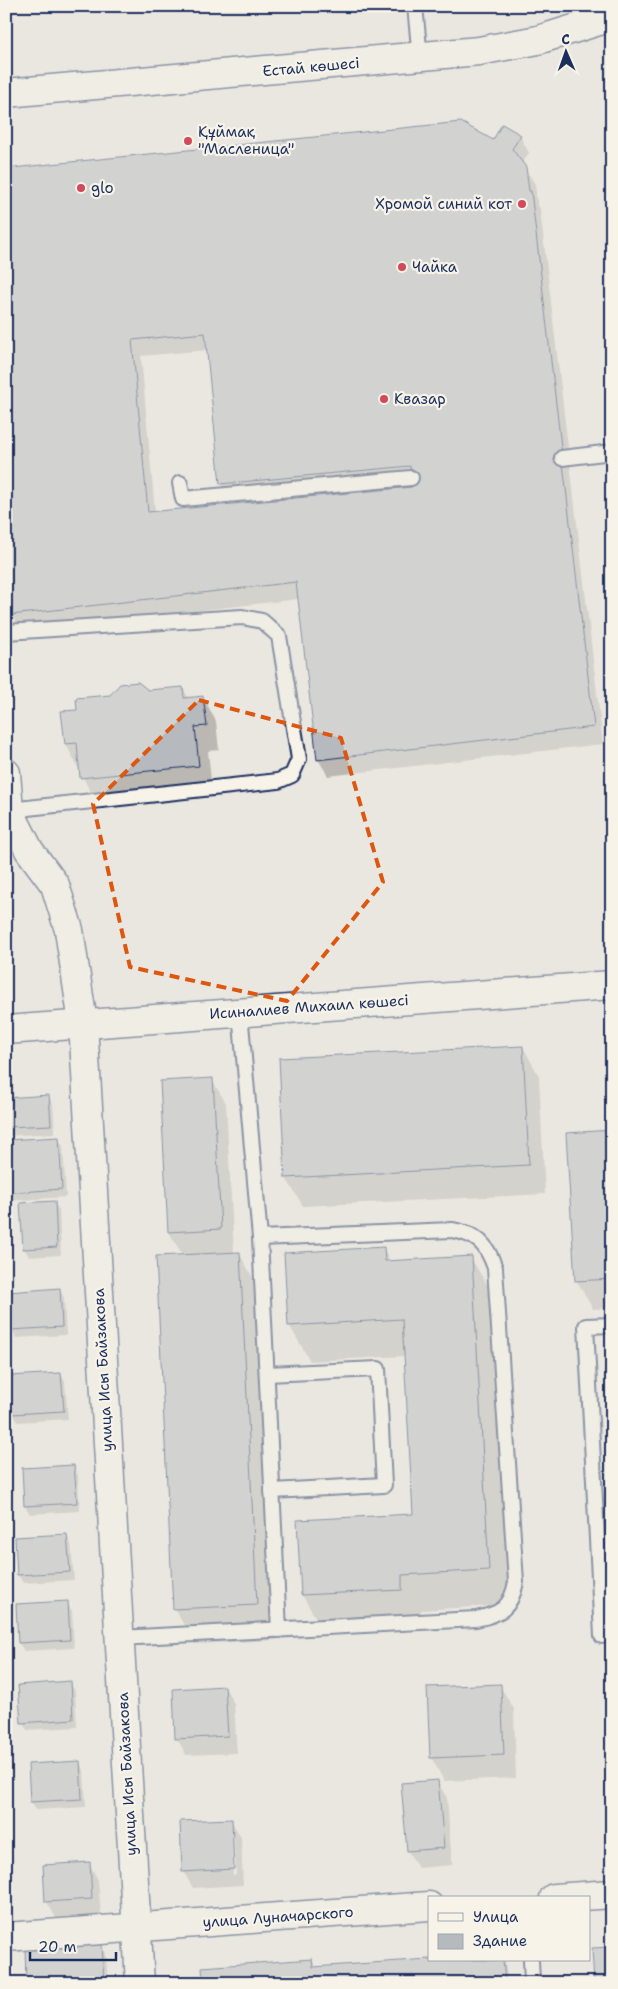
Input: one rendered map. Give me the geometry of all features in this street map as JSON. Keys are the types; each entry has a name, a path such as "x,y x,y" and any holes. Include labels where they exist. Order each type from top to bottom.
{"street":[{"name":"Естай көшесі","path":"6,93 420,58 479,51 538,40 612,17"},
{"name":"улица Исы Байзакова","path":"6,773 9,810 29,850 55,885 69,930 83,1023 140,1983"},
{"name":"Исиналиев Михаил көшесі","path":"6,1030 612,984"},
{"path":"583,1896 612,1894"},
{"name":"улица Луначарского","path":"6,1937 428,1906"}],"lane":[{"path":"415,6 420,58"},
{"path":"562,458 612,452"},
{"path":"180,483 183,499 411,478"},
{"path":"6,632 242,617 262,620 280,636 299,759 292,776 278,781 9,810"},
{"path":"240,1012 260,1238 279,1630"},
{"path":"119,1638 476,1619 499,1613 512,1599 516,1582 495,1268 490,1253 479,1240 467,1233 452,1230 260,1238"},
{"path":"602,1636 586,1326 612,1325"},
{"path":"267,1374 378,1369 384,1485 272,1490"},
{"path":"531,1962 532,1983"}],"highlighted area":[{"path":"199,700 341,738 383,882 287,1001 130,967 93,804"}],"building":[{"name":"Квазар","path":"461,122 493,140 502,124 521,135 512,149 526,167 529,191 531,191 594,727 317,760 296,582 11,615 6,578 6,171 12,168","holes":["205,333 220,484 410,466 412,487 148,512 132,340"]},
{"path":"138,682 148,690 183,687 184,698 203,696 207,726 195,727 199,766 80,778 77,743 65,744 61,711 77,710 76,698 110,695 120,684"},
{"path":"523,1046 529,1165 285,1178 279,1058"},
{"path":"213,1078 221,1229 168,1232 160,1081"},
{"path":"49,1095 51,1125 6,1127 6,1098"},
{"path":"612,1130 612,1279 575,1281 566,1133"},
{"path":"59,1137 62,1189 6,1193 6,1140"},
{"path":"55,1201 57,1247 23,1249 20,1203"},
{"path":"384,1247 385,1261 472,1256 489,1570 402,1575 402,1590 301,1595 297,1520 413,1514 402,1319 288,1326 284,1253"},
{"path":"240,1252 257,1605 173,1609 156,1256"},
{"path":"60,1288 62,1327 10,1330 8,1292"},
{"path":"61,1373 64,1411 12,1414 9,1376"},
{"path":"74,1465 77,1503 24,1506 22,1468"},
{"path":"67,1534 70,1572 17,1575 15,1537"},
{"path":"68,1601 70,1640 18,1643 16,1604"},
{"path":"71,1681 73,1719 21,1723 18,1685"},
{"path":"501,1684 504,1755 430,1758 427,1687"},
{"path":"225,1686 228,1736 175,1739 173,1689"},
{"path":"80,1761 82,1799 30,1802 28,1764"},
{"path":"438,1780 444,1848 407,1851 401,1783"},
{"path":"232,1819 234,1869 182,1872 180,1821"},
{"path":"90,1862 92,1899 45,1902 43,1865"},
{"path":"102,1944 104,1983 26,1983 25,1948"},
{"path":"612,1947 612,1983 594,1983 592,1948"},
{"path":"312,1959 313,1967 428,1959 428,1962 503,1962 505,1983 203,1983 202,1967"}],"place":[{"name":"Құймақ \"Масленица\"","path":"188,141"},
{"name":"glo","path":"81,188"},
{"name":"Хромой синий кот","path":"522,204"},
{"name":"Чайка","path":"402,267"},
{"name":"Квазар","path":"384,399"}]}
